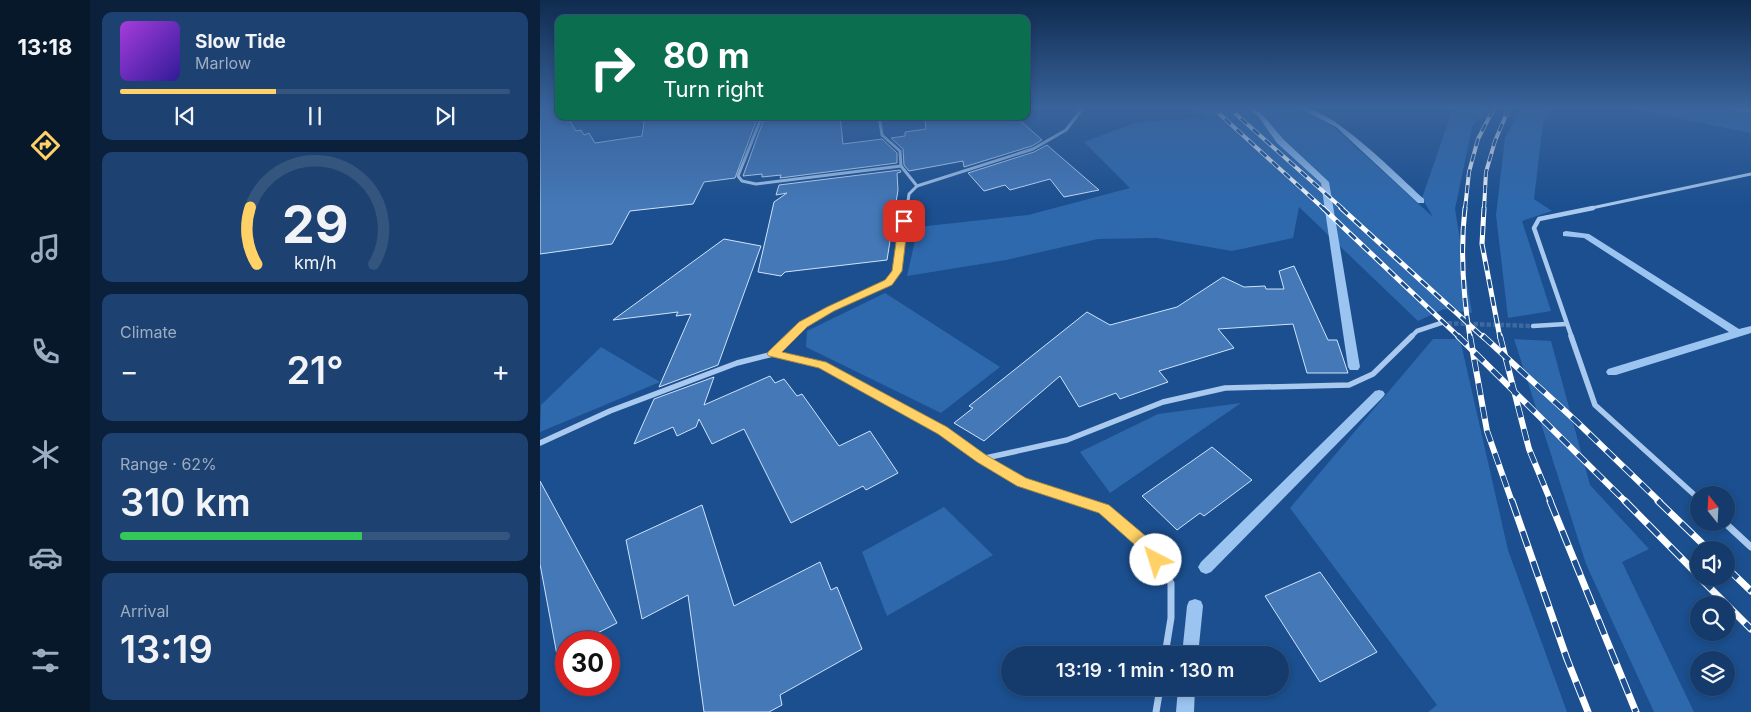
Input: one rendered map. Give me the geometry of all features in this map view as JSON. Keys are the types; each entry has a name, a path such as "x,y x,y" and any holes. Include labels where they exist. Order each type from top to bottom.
{"street":[{"path":"752,141 738,176 742,181 756,184 901,166"},
{"path":"889,141 900,151 901,166 917,186"},
{"path":"773,354 803,324 830,309 889,282 897,271 909,194 917,186 1033,149 1047,141"},
{"path":"1690,492 1595,405 1534,228 1539,220 1751,174"},
{"path":"982,459 1067,440 1163,402 1225,388 1349,384 1373,374 1417,331 1441,323"},
{"path":"1533,326 1566,324"},
{"path":"540,443 619,408 737,364 773,354 822,365 942,431 982,459 1021,482 1104,509 1149,548 1171,583 1171,618 1166,646"},
{"path":"1734,531 1751,547"},
{"path":"1156,712 1159,696"}],"shaded area":[{"path":"1350,141 1433,217 1422,198 1442,141 1469,141 1455,209 1472,313 1444,309 1418,321 1299,207 1293,238 1232,251 1157,238 1098,239 1006,260 907,276 918,227 1028,215 1130,188 1084,142"},
{"path":"1505,141 1541,141 1534,199 1552,211 1522,221 1551,311 1508,318 1496,215"},
{"path":"885,293 1000,367 941,413 806,347 807,331"},
{"path":"1433,339 1460,339 1508,550 1567,712 1428,712 1437,705 1290,508"},
{"path":"1514,339 1551,341 1590,485 1649,549 1622,562 1694,712 1654,712 1586,564"},
{"path":"601,347 660,382 540,432 541,405"},
{"path":"1241,403 1110,493 1080,452 1158,414"},
{"path":"944,507 993,555 887,616 862,552"}],"building":[{"path":"540,141 594,141 595,143 607,141 749,141 735,178 704,182 693,204 630,211 612,244 540,254"},
{"path":"756,141 843,141 843,144 884,141 897,153 897,163 780,178 781,175 743,176"},
{"path":"895,141 1040,141 1032,146 964,167 963,161 909,171 904,165 903,149"},
{"path":"1047,145 1099,190 1064,197 1050,179 1010,190 1005,185 984,191 968,173 1034,152"},
{"path":"900,170 901,172 897,173 898,190 887,260 785,272 781,276 758,272 774,202 787,193 776,195 779,185"},
{"path":"724,239 761,246 718,365 659,387 691,314 676,316 678,312 613,320"},
{"path":"1294,266 1328,340 1337,340 1348,373 1307,373 1293,324 1218,329 1234,348 1159,371 1168,382 1120,399 1116,393 1079,407 1060,376 984,441 954,423 973,408 969,406 1087,312 1110,325 1177,307 1223,277 1244,287 1265,286 1266,289 1284,289 1279,271"},
{"path":"770,376 775,383 784,379 797,396 802,394 839,446 870,431 898,473 866,490 863,486 791,523 744,429 712,444 699,419 696,427 677,436 673,427 634,444 654,399 714,377 704,405"},
{"path":"1212,447 1252,480 1204,516 1200,513 1177,530 1142,496"},
{"path":"540,481 617,623 601,631 555,631 555,644 540,564"},
{"path":"702,505 734,606 820,562 831,590 837,587 862,649 780,695 782,705 769,712 704,712 688,595 642,619 626,540"},
{"path":"1320,572 1377,652 1320,682 1265,596"}],"waterway":[{"path":"1280,141 1325,182 1354,367"},
{"path":"1355,141 1421,201"},
{"path":"1566,234 1586,236 1738,333"},
{"path":"1738,333 1751,329"},
{"path":"1612,372 1738,333"},
{"path":"1206,567 1379,394"},
{"path":"1191,646 1195,606"},
{"path":"1185,712 1186,696"}],"tunnel":[{"path":"1441,323 1533,326"}],"railway":[{"path":"1250,141 1324,209"},
{"path":"1267,141 1343,209"},
{"path":"1465,209 1469,172 1477,141"},
{"path":"1484,209 1486,172 1495,141"},
{"path":"1323,208 1460,338"},
{"path":"1341,208 1468,324"},
{"path":"1465,208 1463,273 1468,324"},
{"path":"1484,208 1482,244 1500,338"},
{"path":"1468,324 1484,338"},
{"path":"1468,324 1470,338"},
{"path":"1458,336 1473,350"},
{"path":"1470,336 1473,350"},
{"path":"1483,336 1505,356"},
{"path":"1500,336 1505,356"},
{"path":"1473,350 1514,392"},
{"path":"1473,350 1487,431 1512,502"},
{"path":"1505,356 1660,502"},
{"path":"1505,356 1514,392"},
{"path":"1514,392 1625,501"},
{"path":"1514,392 1529,449 1551,502"},
{"path":"1512,501 1567,659 1588,712"},
{"path":"1550,501 1636,712"},
{"path":"1625,501 1690,567"},
{"path":"1658,501 1700,541"},
{"path":"1735,576 1751,591"},
{"path":"1708,586 1751,629"}],"route":[{"path":"904,221 897,271 889,282 830,309 803,324 773,354 822,365 942,431 982,459 1021,482 1104,509 1149,548 1156,560"}]}
